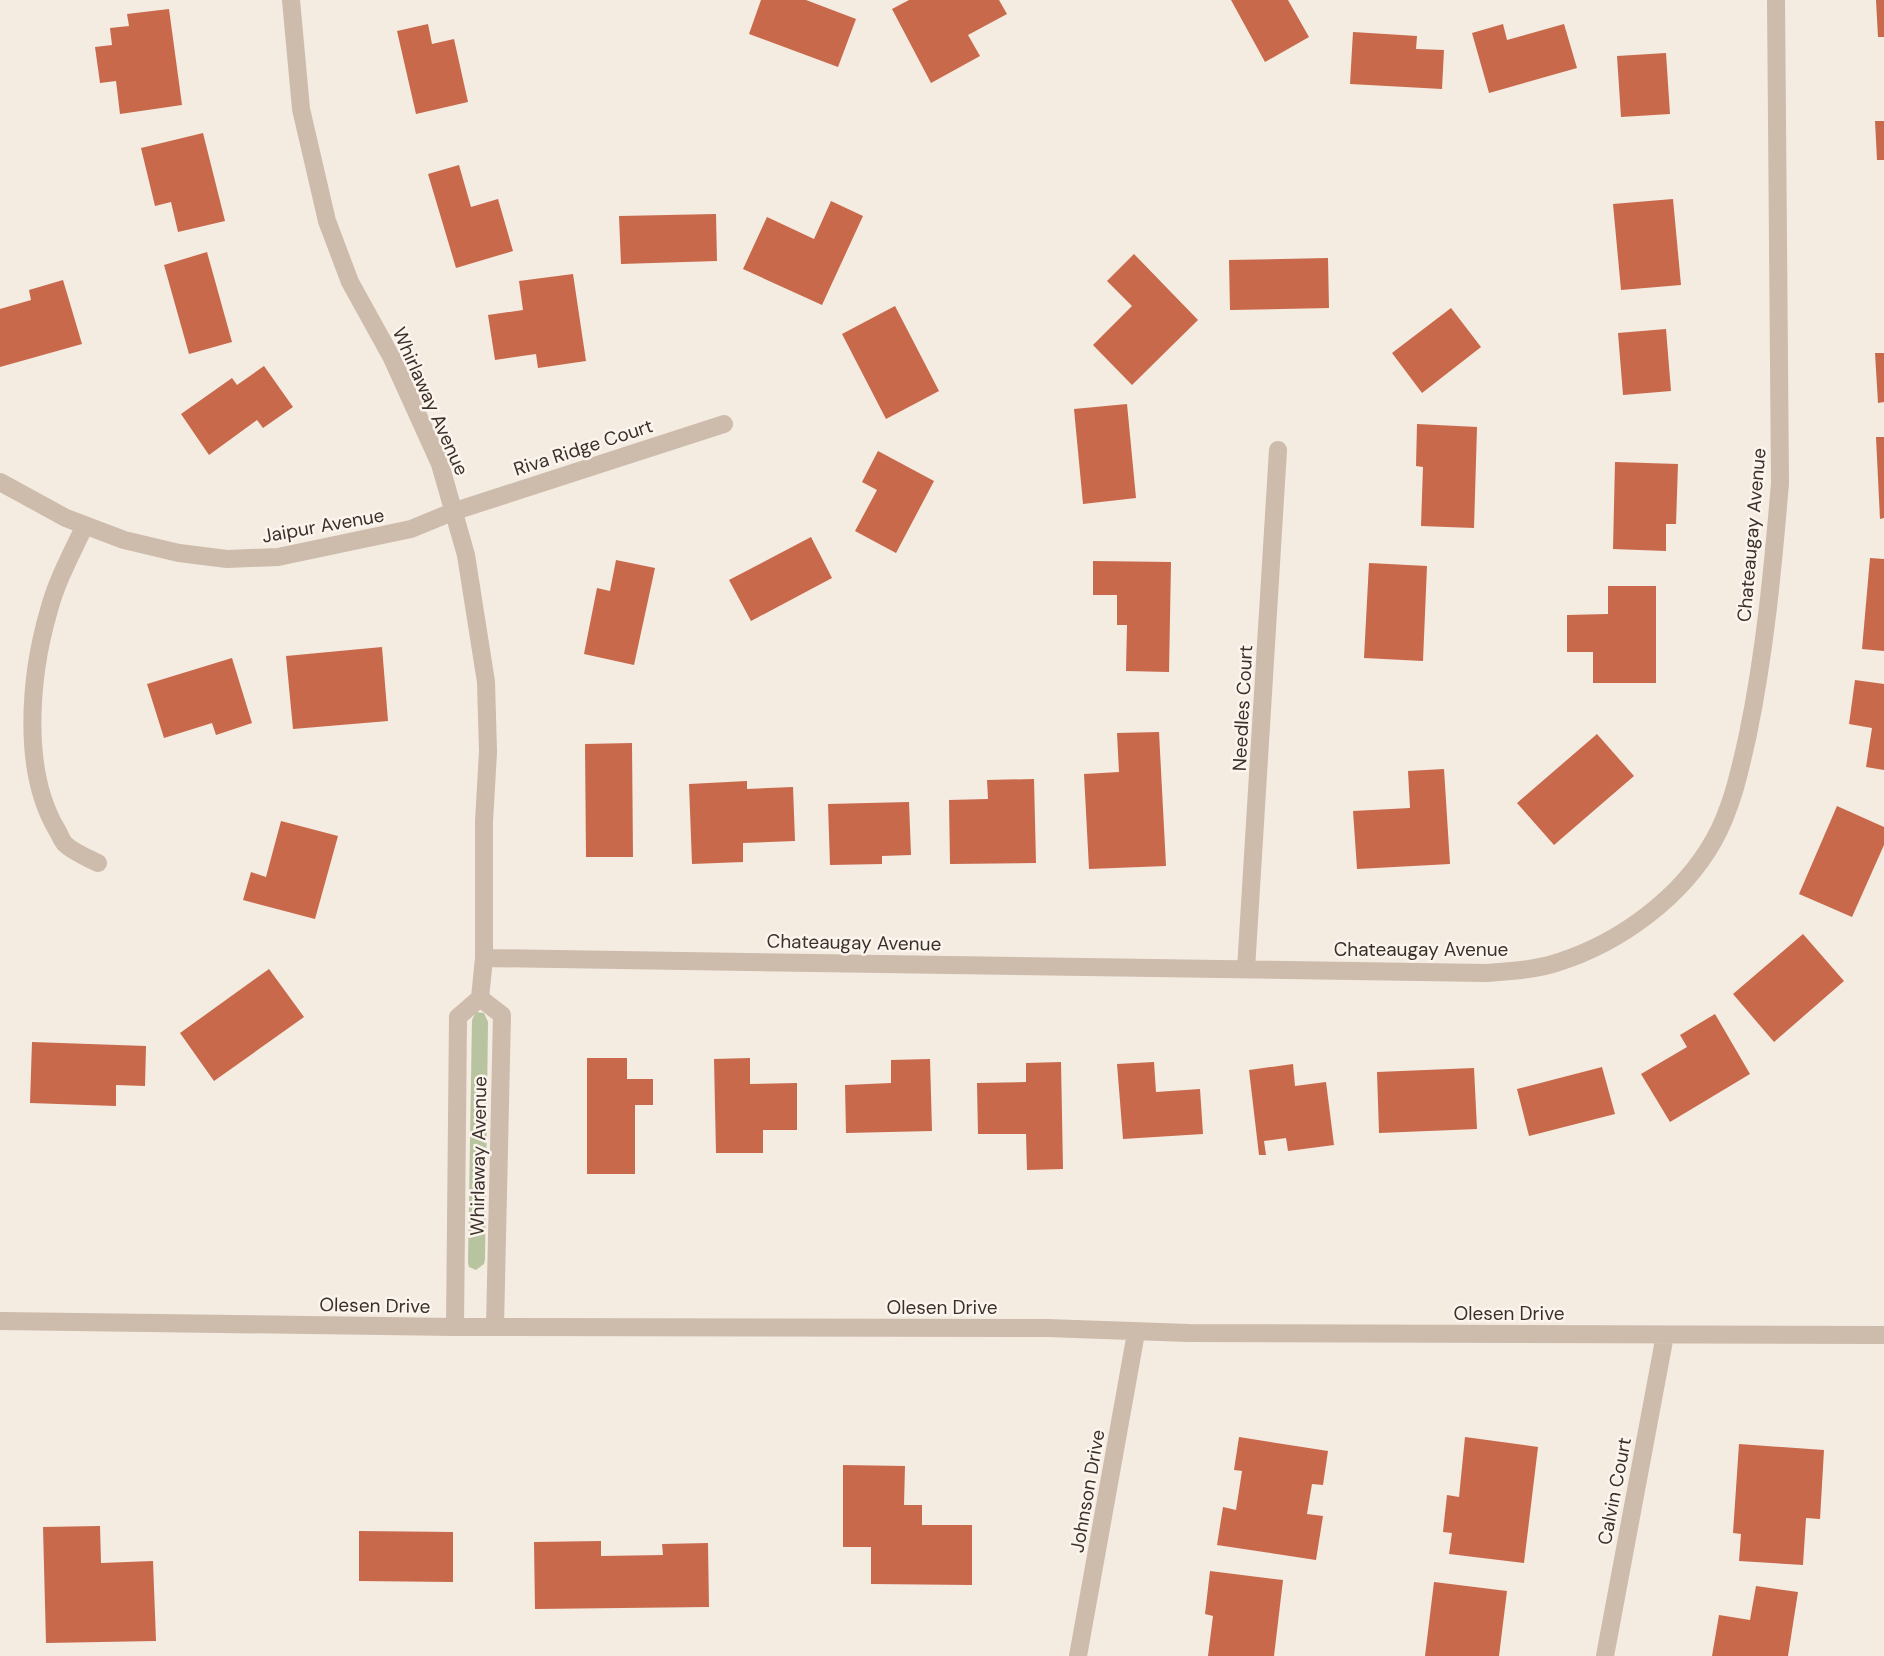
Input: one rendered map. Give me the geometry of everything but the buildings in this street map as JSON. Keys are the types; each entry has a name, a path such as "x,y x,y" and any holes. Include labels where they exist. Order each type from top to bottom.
{"street":[{"name":"Whirlaway Avenue","path":"291,0 301,109 327,221 350,282 392,358 440,464 466,555 486,682 488,752 484,822 484,958 480,998 458,1017 455,1327"},
{"name":"Chateaugay Avenue","path":"484,958 1486,973 1557,963 1583,953 1629,928 1663,901 1693,870 1714,839 1728,808 1741,765 1756,695 1774,562 1780,482 1776,0"},
{"name":"Riva Ridge Court","path":"455,511 724,424"},
{"name":"Needles Court","path":"1246,969 1278,450"},
{"name":"Jaipur Avenue","path":"0,482 66,518 124,540 179,553 227,559 278,557 397,533 455,511"},
{"path":"85,525 48,611 38,661 32,732 36,779 48,815 66,845 98,863"},
{"name":"Whirlaway Avenue","path":"480,998 502,1015 495,1326"},
{"name":"Olesen Drive","path":"0,1321 455,1327 1047,1328 1136,1333 1884,1335"},
{"name":"Johnson Drive","path":"1078,1656 1136,1333"},
{"name":"Calvin Court","path":"1605,1656 1665,1335"}],"green space":[{"path":"476,1012 484,1013 488,1022 485,1259 484,1264 476,1270 469,1267 468,1263 472,1020"}]}
